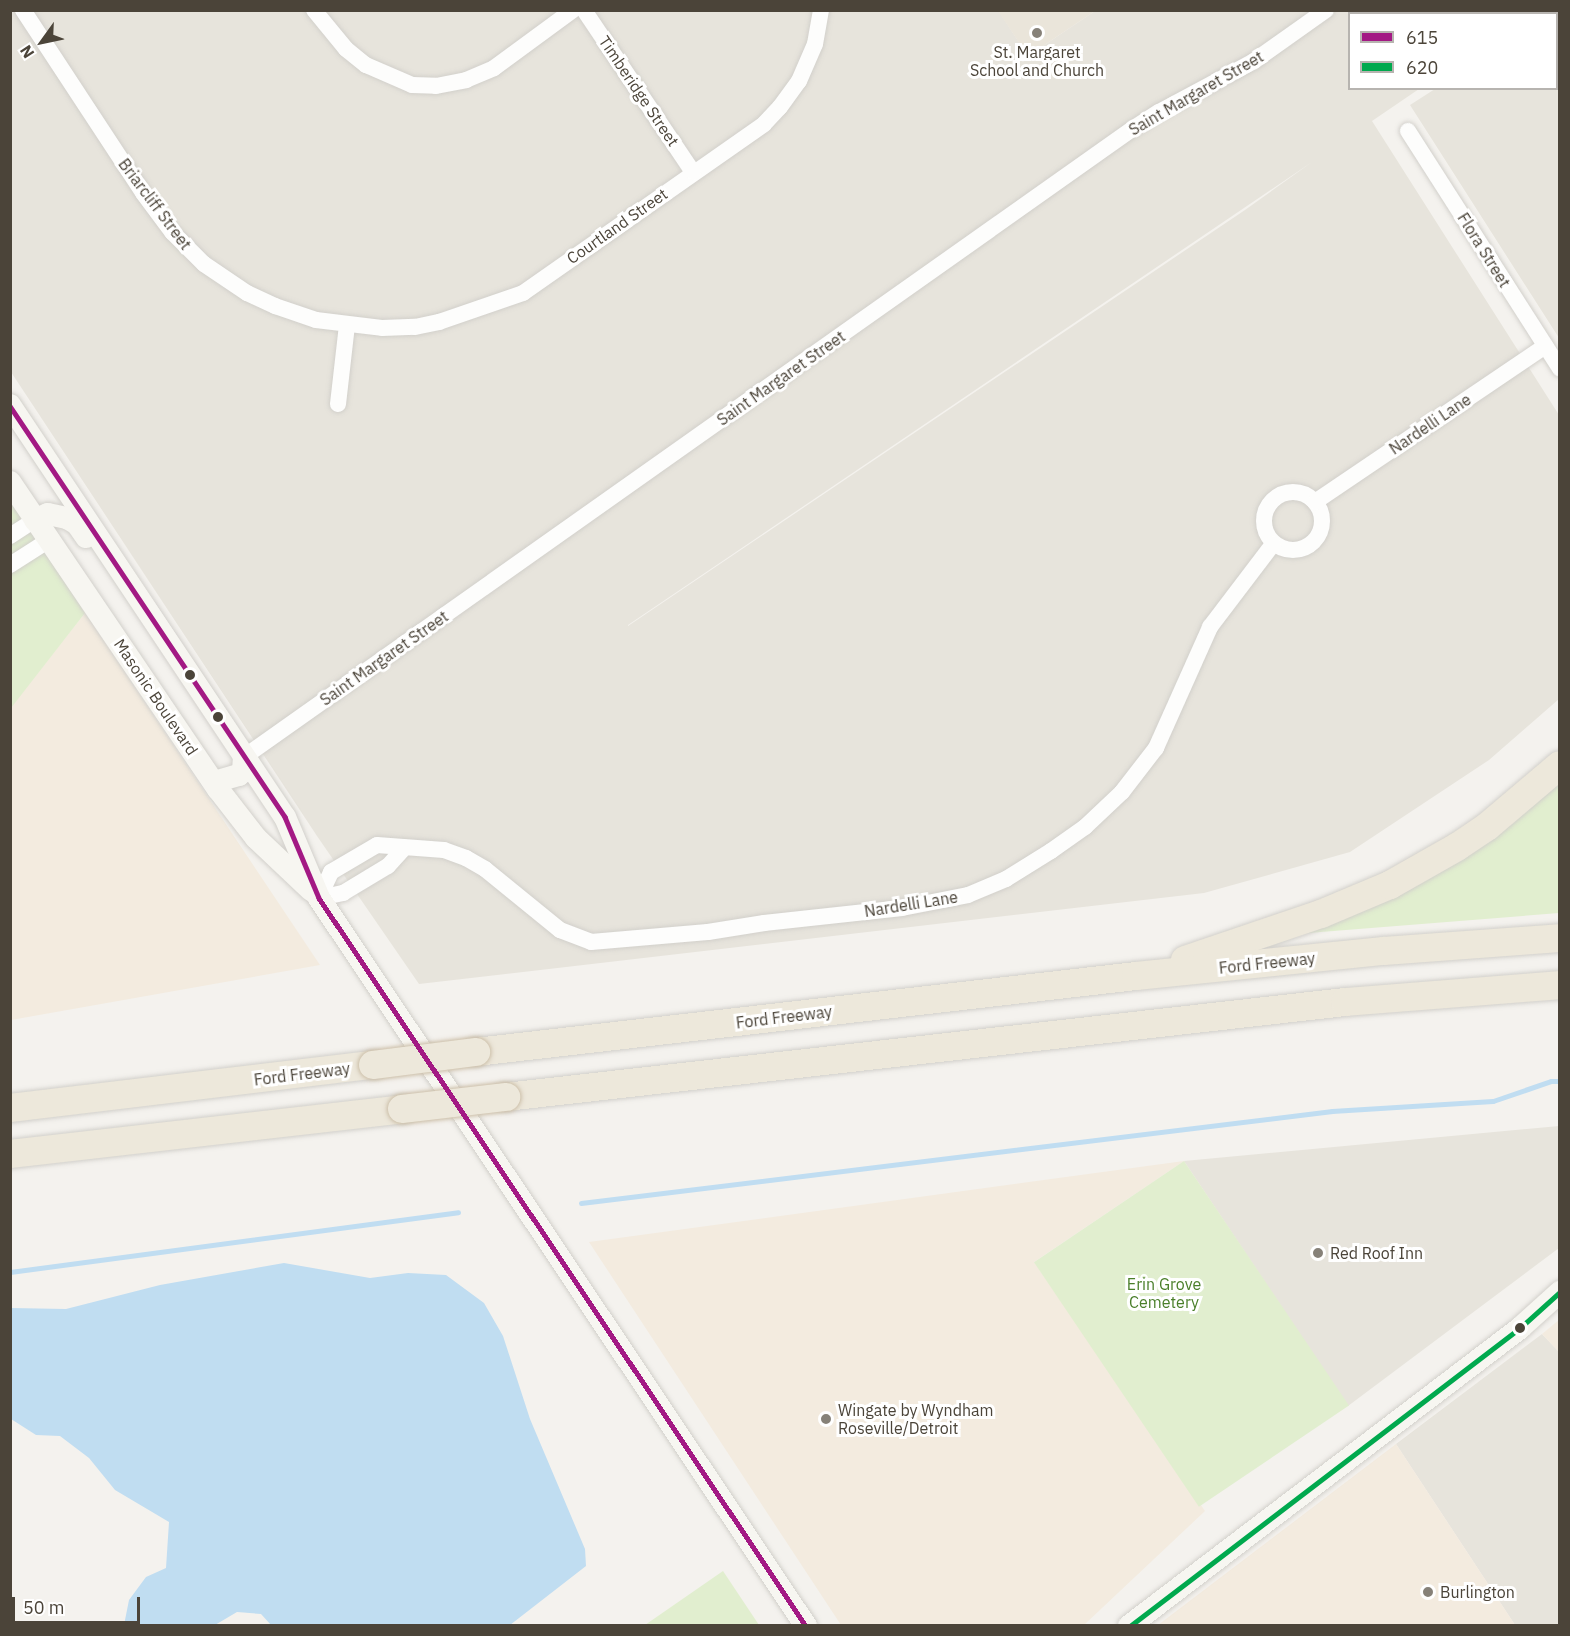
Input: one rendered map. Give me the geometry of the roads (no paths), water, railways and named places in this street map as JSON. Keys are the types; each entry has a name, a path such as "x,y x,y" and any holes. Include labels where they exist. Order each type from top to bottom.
{"highway":[{"path":"1136,976 1321,914 1390,885 1457,847 1488,826 1560,765"},
{"name":"Ford Freeway","path":"10,1108 1136,976 1384,951 1560,938"},
{"path":"10,1154 1346,1002 1560,985"}],"main road":[{"name":"Masonic Boulevard","path":"10,405 285,817 319,898 806,1626"},
{"name":"Masonic Boulevard","path":"10,482 214,782 256,837 319,898"},
{"path":"35,520 48,514 67,518 77,524 125,594 151,617"},
{"path":"214,782 239,776 243,771 244,757"},
{"path":"1129,1626 1520,1329 1560,1292"}],"street":[{"name":"Briarcliff Street","path":"23,10 143,194 193,254 247,293 275,306 310,318 347,325"},
{"path":"314,10 346,49 366,65 412,86 436,86 466,80 495,68 573,10"},
{"name":"Timberidge Street","path":"584,10 693,172"},
{"name":"Saint Margaret Street","path":"244,757 1122,136 1159,112 1254,61 1326,10"},
{"name":"Courtland Street","path":"347,325 415,327 482,309 523,293 764,123 780,107 799,81 821,17"},
{"name":"Flora Street","path":"1408,131 1560,369"},
{"path":"338,404 347,325"},
{"name":"Nardelli Lane","path":"1315,502 1545,346"},
{"path":"1294,492 1305,495 1315,502 1322,522 1315,541 1306,548 1294,551 1273,544 1266,534 1263,522 1265,510 1272,500 1282,494 1294,492"},
{"path":"10,536 35,520"},
{"path":"10,565 49,540"},
{"name":"Nardelli Lane","path":"319,898 331,872 377,845 444,850 466,858 485,869 560,930 591,942 708,932 764,923 902,908 968,895 1006,879 1051,851 1085,827 1122,792 1156,748 1210,627 1273,544"},
{"path":"319,898 343,893 388,866 405,847"}],"water":[{"path":"284,1263 370,1278 408,1273 446,1275 484,1303 503,1336 530,1419 585,1549 586,1566 510,1625 271,1625 261,1614 237,1612 215,1625 124,1625 129,1600 146,1577 166,1568 169,1522 115,1490 89,1458 60,1436 36,1435 11,1419 11,1308 66,1309 160,1285"}],"waterway":[{"path":"581,1203 1332,1111 1493,1101 1551,1081 1560,1081"},
{"path":"10,1272 458,1212"}],"place":[{"name":"St. Margaret School and Church","path":"1037,33"},
{"name":"Red Roof Inn","path":"1318,1253"},
{"name":"Wingate by Wyndham Roseville/Detroit","path":"826,1419"},
{"name":"Burlington","path":"1428,1592"}],"park label":[{"name":"Erin Grove Cemetery","path":"1164,1293"}]}
